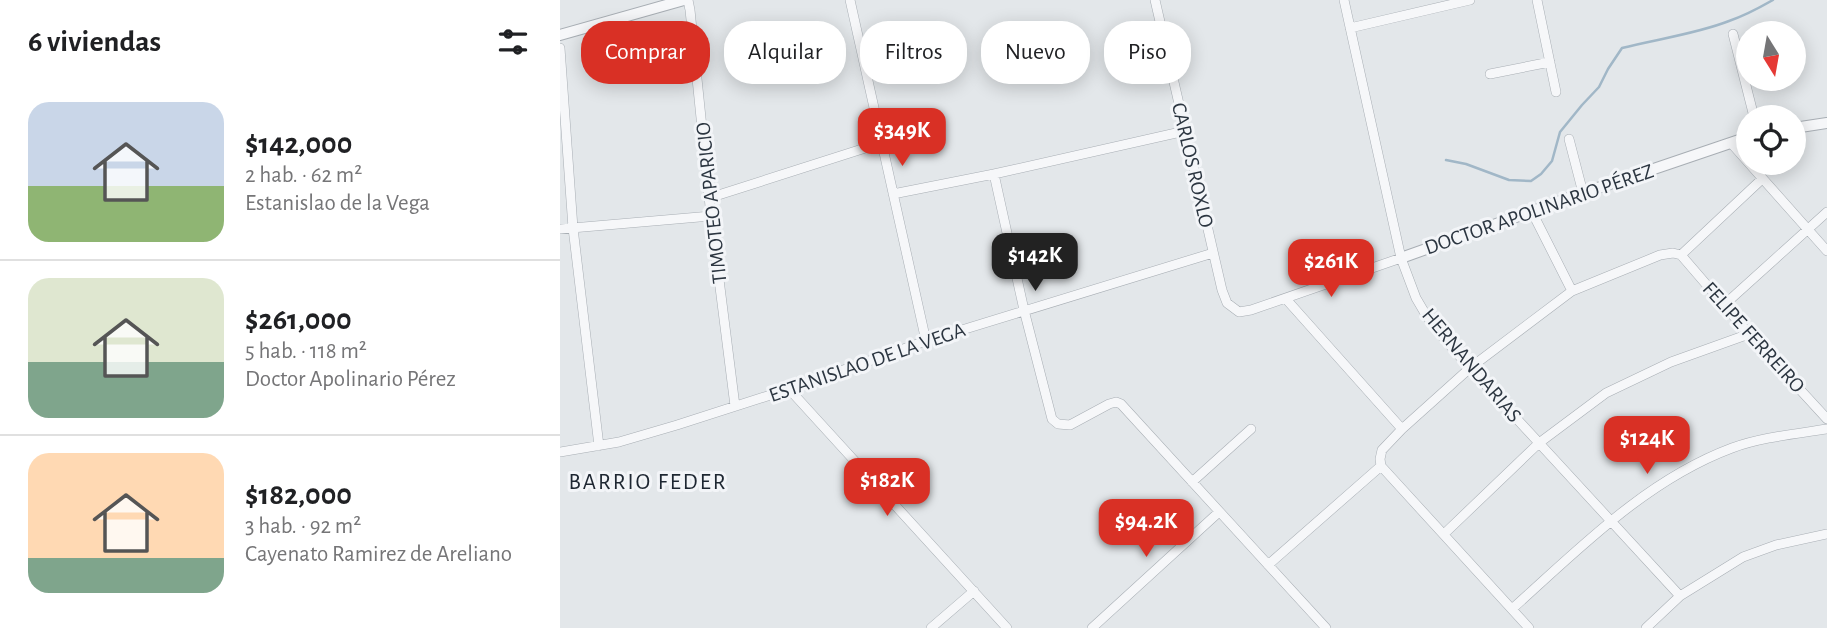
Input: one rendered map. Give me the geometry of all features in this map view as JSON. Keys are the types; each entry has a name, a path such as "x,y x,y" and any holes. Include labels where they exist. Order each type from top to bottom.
{"street":[{"path":"560,36 686,0"},
{"name":"TIMOTEO APARICIO","path":"686,0 690,10 711,216 735,406"},
{"path":"850,0 926,341"},
{"name":"CARLOS ROXLO","path":"1155,0 1222,290 1227,303 1239,312 1251,310"},
{"name":"HERNANDARIAS","path":"1344,0 1401,258 1416,298 1426,315 1470,368 1680,596"},
{"path":"1350,27 1470,0"},
{"path":"1537,0 1556,92"},
{"path":"1734,34 1751,105"},
{"path":"560,48 573,228 599,446"},
{"path":"1490,74 1550,62"},
{"path":"1806,126 1827,123"},
{"path":"892,194 1185,131"},
{"path":"1569,138 1583,192"},
{"name":"DOCTOR APOLINARIO PÉREZ","path":"1251,310 1583,192 1736,141"},
{"path":"709,198 881,143"},
{"path":"1731,143 1827,251"},
{"path":"994,174 1024,310 1052,419 1058,424 1070,425 1109,404 1121,404 1326,628"},
{"path":"1529,628 1381,466 1382,450 1470,368 1572,291 1660,256 1673,253 1681,255 1762,179"},
{"path":"1532,212 1572,291"},
{"path":"1724,305 1827,212"},
{"path":"560,229 711,216"},
{"name":"ESTANISLAO DE LA VEGA","path":"560,452 599,446 666,428 926,341 1213,253"},
{"name":"FELIPE FERREIRO","path":"1681,255 1827,419"},
{"path":"1286,299 1402,429"},
{"path":"1444,534 1539,443 1606,393 1671,362 1749,334"},
{"path":"789,389 1007,628"},
{"path":"1192,482 1251,429"},
{"path":"1512,609 1611,521 1670,479 1734,447 1827,429"},
{"path":"1268,565 1381,466"},
{"path":"1092,628 1219,512"},
{"path":"1646,628 1680,596 1743,557 1776,545 1827,534"},
{"path":"931,628 974,591"}],"waterway":[{"path":"1446,160 1466,164 1509,180 1531,181 1552,161 1560,132 1599,87 1622,48 1716,26 1773,0"}],"district":[{"name":"BARRIO FEDER","path":"648,481"}]}
